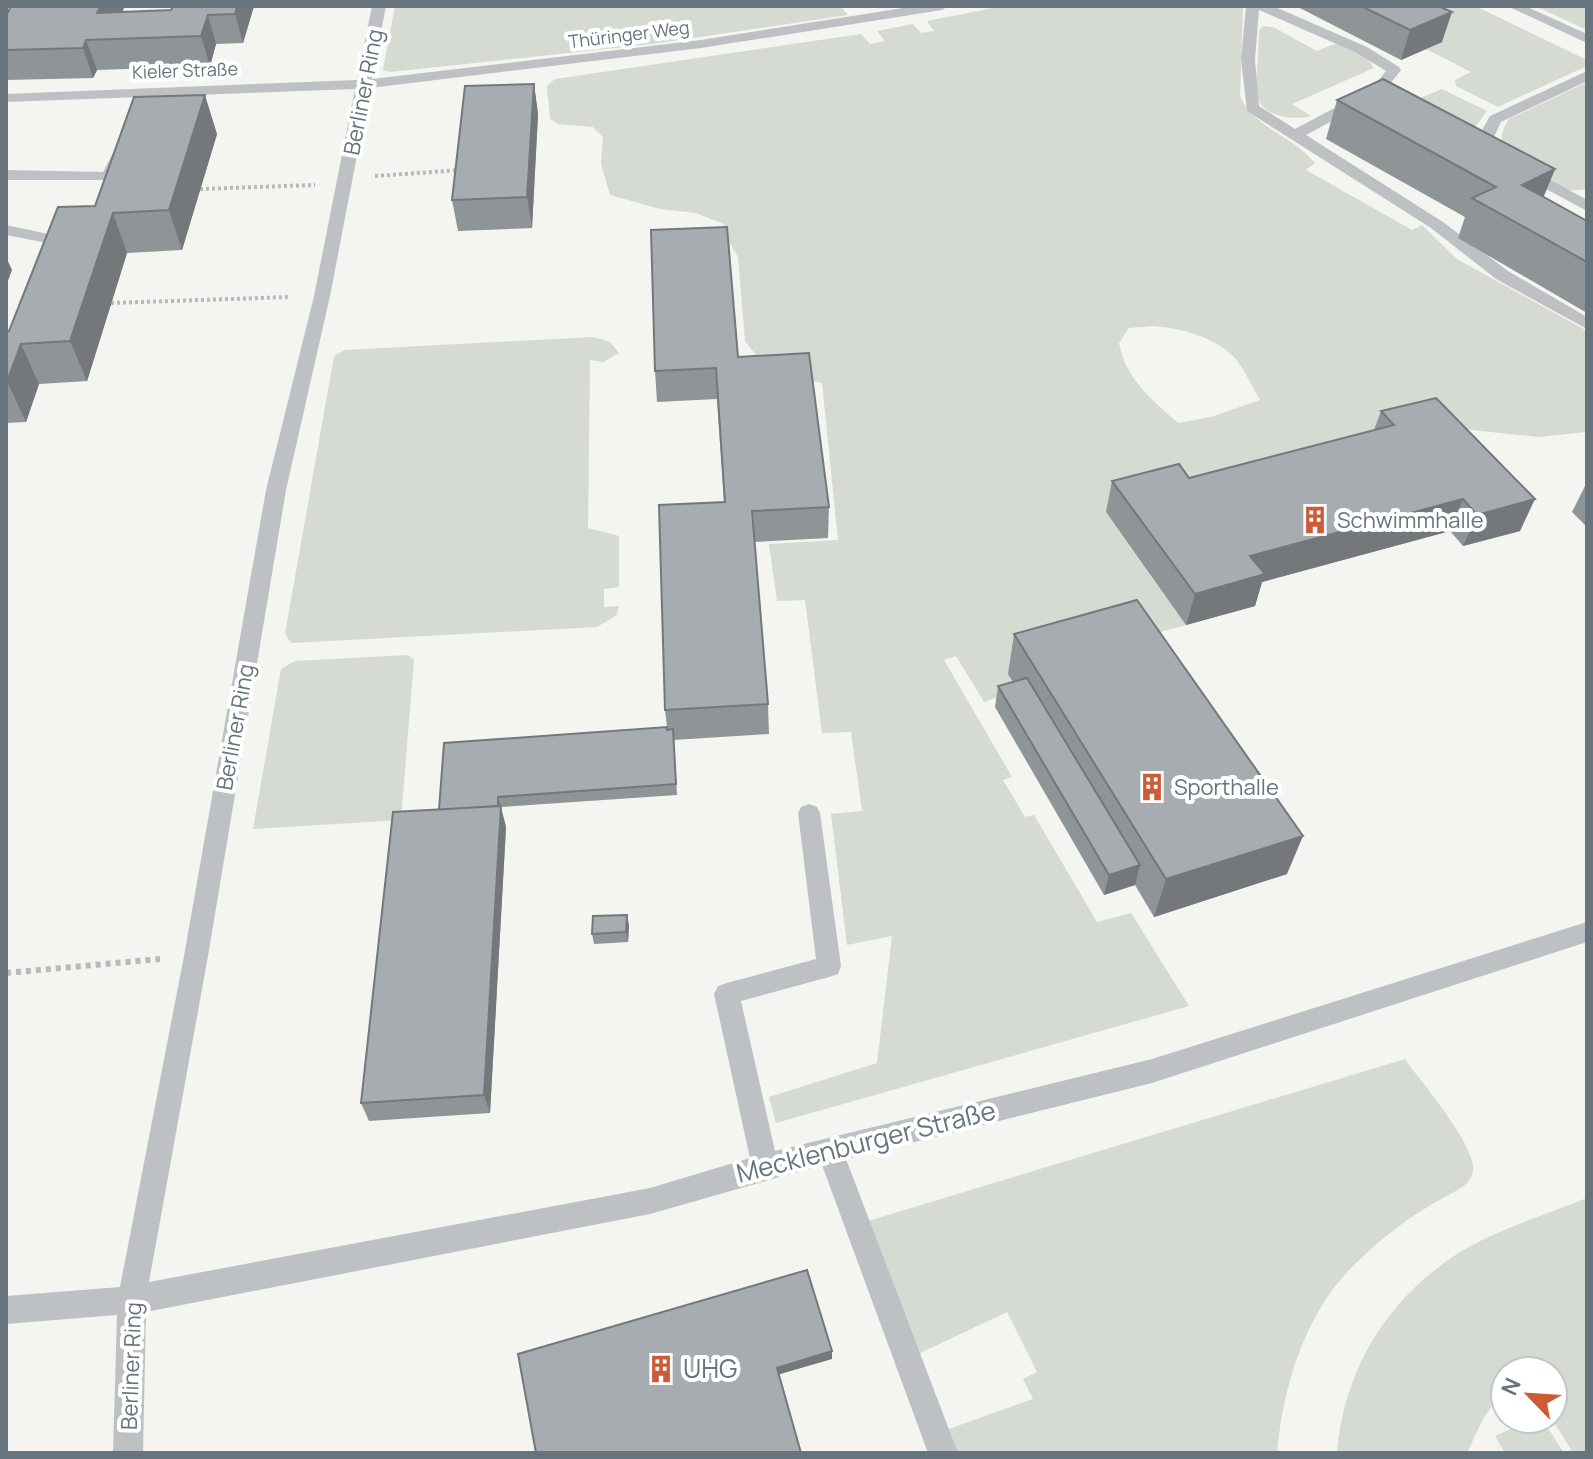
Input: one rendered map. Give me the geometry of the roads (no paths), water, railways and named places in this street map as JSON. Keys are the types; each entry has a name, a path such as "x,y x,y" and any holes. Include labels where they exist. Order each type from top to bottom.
{"lane":[{"name":"Berliner Ring","path":"128,1453 132,1300 196,956 276,490 322,296 379,6"},
{"name":"Thüringer Weg","path":"365,84 701,44 942,6"},
{"path":"1253,6 1248,59 1252,108 1437,225 1502,275 1587,324"},
{"path":"1262,6 1362,50 1394,70 1377,91 1293,136"},
{"path":"1514,6 1587,39"},
{"path":"1587,75 1495,119 1485,139 1496,156 1587,206"},
{"name":"Kieler Straße","path":"6,98 148,99 365,84"},
{"path":"6,175 108,177 129,134"},
{"path":"6,230 47,238"},
{"path":"765,1166 727,994 829,966 809,813"},
{"name":"Mecklenburger Straße","path":"6,1310 132,1300 650,1201 765,1166 1152,1071 1587,932"},
{"path":"830,1151 943,1453"}],"place":[{"name":"Schwimmhalle","path":"1315,520"},
{"name":"Sporthalle","path":"1152,787"},
{"name":"UHG","path":"661,1369"}]}
